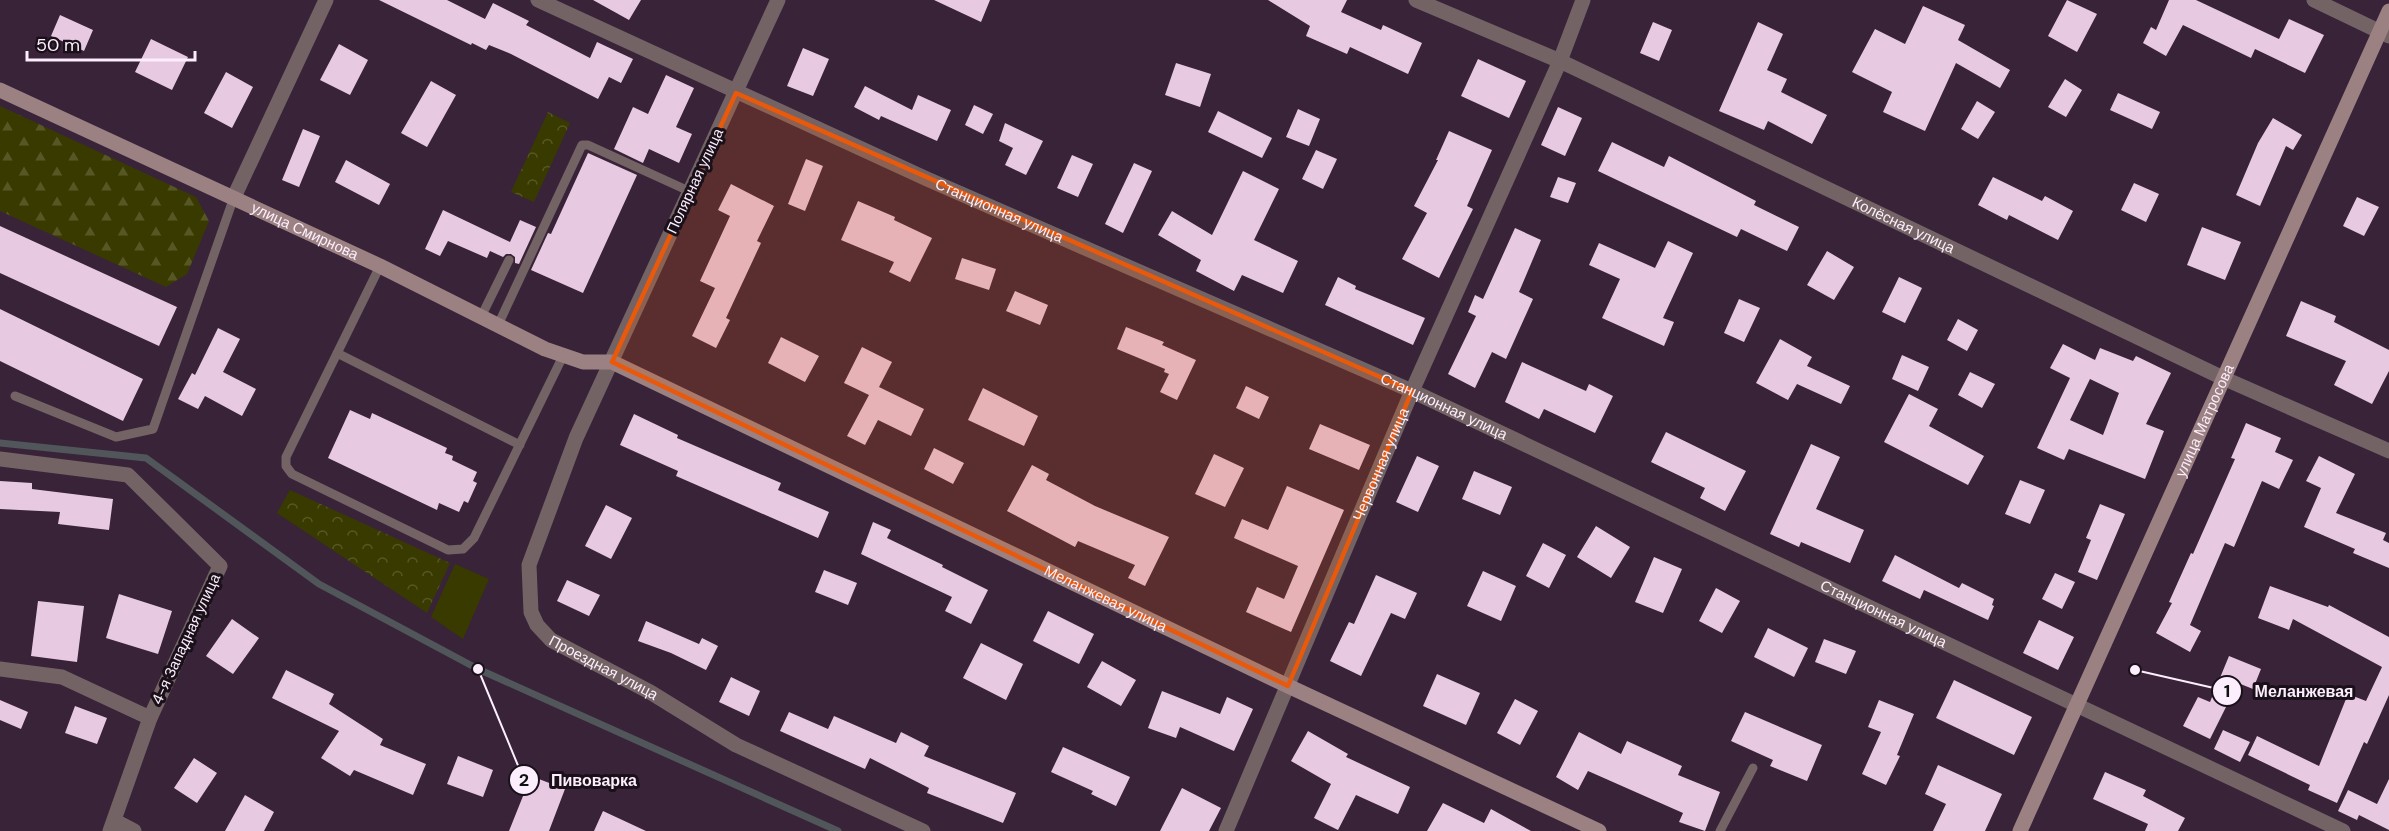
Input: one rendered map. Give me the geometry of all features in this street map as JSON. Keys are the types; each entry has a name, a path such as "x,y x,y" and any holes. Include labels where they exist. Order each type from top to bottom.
{"street":[{"path":"234,197 326,0"},
{"name":"Станционная улица","path":"538,0 736,93 1412,391 2343,831"},
{"name":"Полярная улица","path":"612,362 778,0"},
{"name":"Колёсная улица","path":"1416,0 1560,61 2223,378 2389,451"},
{"name":"Червонная улица","path":"1226,831 1412,391 1560,61 1583,0"},
{"path":"2314,0 2384,34"},
{"name":"улица Матросова","path":"2020,831 2223,378 2384,34 2389,11"},
{"name":"улица Смирнова","path":"0,90 234,197 563,356 583,362 612,362"},
{"name":"Меланжевая улица","path":"612,362 1288,686 1599,831"},
{"name":"Проездная улица","path":"612,362 576,438 550,502 529,566 531,612 537,625 551,640 650,692 736,745 923,831"},
{"name":"4-я Западная улица","path":"0,459 128,475 220,566 150,718"},
{"path":"0,669 62,677 150,718 112,826 134,831"}],"lane":[{"path":"498,325 582,145 588,145 691,192"},
{"path":"15,396 116,437 153,429 234,197"},
{"path":"481,317 509,260"},
{"path":"380,266 286,457 286,466 292,474 448,550 455,551 468,546 563,356"},
{"path":"337,353 520,445"},
{"path":"1720,831 1753,768"}],"highlighted area":[{"path":"736,93 1412,391 1288,686 612,362"}],"green space":[{"path":"0,106 196,197 209,221 187,274 166,287 0,211"},
{"path":"548,112 570,123 534,202 511,192"},
{"path":"290,490 450,563 427,613 277,513"},
{"path":"455,564 489,579 463,639 431,617"}],"building":[{"path":"379,0 447,0 485,19 493,3 529,21 526,25 590,58 597,42 633,59 621,83 609,77 598,99 511,54 489,45 486,50 472,43 471,45"},
{"path":"593,0 641,0 629,20"},
{"path":"934,0 990,0 981,22"},
{"path":"1268,0 1347,0 1341,12 1381,30 1383,25 1422,43 1408,74 1350,47 1347,54 1306,36 1310,26"},
{"path":"2067,0 2097,14 2077,52 2048,36"},
{"path":"2169,0 2196,0 2279,39 2289,19 2324,35 2305,73 2255,49 2251,58 2183,25 2166,56 2143,43 2151,27 2156,30"},
{"path":"1923,6 1965,25 1958,40 2010,70 2000,88 1956,63 1925,131 1883,112 1892,92 1852,72 1875,29 1905,44"},
{"path":"60,15 93,30 84,51 51,36"},
{"path":"1653,22 1672,30 1659,61 1640,53"},
{"path":"1758,22 1783,34 1767,70 1787,79 1781,92 1827,115 1812,144 1768,121 1764,130 1719,111"},
{"path":"151,39 188,57 172,90 135,72"},
{"path":"339,44 368,60 350,95 320,80"},
{"path":"803,48 829,59 813,96 787,86"},
{"path":"1478,59 1526,81 1509,118 1461,96"},
{"path":"1176,63 1211,74 1200,107 1165,95"},
{"path":"226,72 253,87 232,128 204,113"},
{"path":"666,75 694,88 676,127 692,134 679,163 649,149 643,163 614,149 633,107 648,114"},
{"path":"2065,79 2082,90 2066,117 2048,107"},
{"path":"431,81 456,95 427,147 401,133"},
{"path":"865,86 912,110 918,95 951,110 937,141 881,116 879,120 854,107"},
{"path":"2118,93 2160,112 2152,129 2110,110"},
{"path":"1977,101 1995,112 1978,139 1961,129"},
{"path":"974,105 993,114 983,134 965,125"},
{"path":"1558,107 1582,118 1565,156 1541,145"},
{"path":"1298,109 1320,119 1309,146 1286,137"},
{"path":"1218,111 1272,138 1262,158 1208,132"},
{"path":"2273,118 2302,135 2293,150 2286,146 2260,206 2236,195 2258,143"},
{"path":"1005,123 1043,141 1026,175 1005,165 1013,148 999,141"},
{"path":"303,129 320,136 299,187 282,180"},
{"path":"1449,131 1492,150 1467,206 1473,209 1439,278 1402,259 1427,213 1414,206 1438,160 1436,160"},
{"path":"1612,142 1664,167 1669,156 1756,201 1754,205 1799,227 1787,251 1741,229 1737,237 1598,171"},
{"path":"1316,150 1337,159 1323,189 1302,179"},
{"path":"588,153 637,175 583,293 531,270 548,233 551,234"},
{"path":"1072,155 1093,164 1078,197 1057,188"},
{"path":"806,159 823,166 805,211 788,204"},
{"path":"346,160 390,184 379,205 335,182"},
{"path":"1134,163 1152,171 1123,233 1105,224"},
{"path":"1243,171 1279,189 1254,240 1298,261 1283,293 1242,275 1234,291 1196,271 1201,260 1158,235 1172,211 1212,235"},
{"path":"1558,177 1576,183 1568,203 1550,197"},
{"path":"1993,177 2042,201 2045,196 2073,211 2058,240 2009,215 2007,220 1978,205"},
{"path":"2134,183 2159,194 2146,222 2121,210"},
{"path":"731,184 774,206 757,241 761,243 726,318 730,320 716,348 692,336 715,288 700,281 730,216 718,210"},
{"path":"2357,197 2379,207 2364,236 2343,226"},
{"path":"858,201 895,217 894,220 932,238 910,282 889,272 894,262 841,240"},
{"path":"443,210 510,242 520,220 536,227 519,264 515,263 515,257 511,254 503,257 490,251 487,258 448,241 440,256 425,249"},
{"path":"0,226 177,307 159,346 0,273"},
{"path":"2202,227 2241,242 2225,280 2187,265"},
{"path":"1515,228 1541,240 1519,292 1533,299 1506,359 1492,352 1475,388 1448,374 1476,316 1468,312 1475,295 1483,299"},
{"path":"1668,241 1693,253 1663,318 1674,322 1664,346 1602,318 1620,279 1589,265 1599,243 1655,268"},
{"path":"1827,251 1854,267 1834,300 1807,285"},
{"path":"962,258 996,269 989,290 955,279"},
{"path":"1338,277 1356,286 1355,289 1425,318 1413,345 1325,305"},
{"path":"1899,277 1922,288 1905,323 1882,312"},
{"path":"1015,291 1048,305 1040,325 1006,311"},
{"path":"1739,299 1760,308 1744,342 1724,333"},
{"path":"2301,301 2336,316 2334,322 2389,350 2389,371 2372,404 2334,385 2346,361 2286,336"},
{"path":"0,309 143,379 123,421 0,361"},
{"path":"1958,319 1978,330 1967,351 1947,340"},
{"path":"1126,327 1164,342 1162,345 1196,360 1177,400 1160,392 1169,374 1164,372 1165,369 1117,349"},
{"path":"218,328 240,339 223,372 256,389 242,416 205,396 198,409 178,399 192,373 195,375"},
{"path":"781,337 819,356 805,382 768,363"},
{"path":"1780,339 1812,357 1807,366 1850,386 1841,404 1797,384 1788,400 1756,383"},
{"path":"2063,344 2095,360 2100,348 2133,361 2136,356 2171,373 2146,424 2164,431 2145,479 2069,449 2064,460 2037,448 2070,378 2050,368","holes":["2090,379 2119,393 2103,435 2070,420"]},
{"path":"862,347 892,362 879,387 924,409 911,436 878,420 865,445 847,436 869,395 844,383"},
{"path":"1902,355 1929,367 1918,391 1892,379"},
{"path":"1522,362 1586,391 1589,384 1613,396 1595,433 1544,409 1539,419 1505,402"},
{"path":"1970,372 1995,384 1982,408 1958,395"},
{"path":"1246,386 1269,397 1259,419 1236,408"},
{"path":"983,388 1038,416 1024,446 968,420"},
{"path":"1909,394 1938,409 1929,426 1984,456 1968,485 1884,442"},
{"path":"350,410 370,419 372,413 447,448 445,453 453,456 452,460 477,472 473,481 477,483 468,503 464,501 459,512 439,503 437,510 328,458"},
{"path":"634,414 678,435 677,438 781,483 778,490 829,512 818,538 676,476 678,471 620,445"},
{"path":"2246,423 2281,438 2275,452 2293,460 2279,489 2262,481 2234,547 2225,543 2190,625 2201,631 2190,652 2156,633 2172,603 2169,602 2235,459 2231,458"},
{"path":"1320,424 1370,445 1359,470 1309,449"},
{"path":"1666,432 1746,471 1725,511 1700,498 1705,488 1651,462"},
{"path":"1811,444 1840,457 1816,509 1864,530 1850,563 1801,542 1799,547 1770,534"},
{"path":"934,448 964,463 953,484 924,469"},
{"path":"1214,454 1244,468 1225,507 1195,494"},
{"path":"1417,456 1439,466 1418,512 1396,502"},
{"path":"2319,456 2355,474 2336,513 2386,533 2383,540 2389,543 2389,568 2353,553 2355,549 2304,527 2321,488 2306,481"},
{"path":"1032,465 1049,474 1046,480 1095,506 1169,537 1145,586 1128,578 1135,565 1078,541 1075,547 1007,511"},
{"path":"1474,471 1512,487 1500,515 1462,499"},
{"path":"2020,480 2045,490 2030,524 2005,514"},
{"path":"0,481 32,483 32,489 113,499 109,530 58,524 60,512 0,509"},
{"path":"1287,486 1344,510 1291,632 1246,612 1257,587 1284,599 1298,566 1234,538 1242,519 1268,530"},
{"path":"2100,504 2125,514 2097,580 2078,572 2091,540 2086,538"},
{"path":"606,505 632,518 611,559 585,546"},
{"path":"873,522 891,530 887,538 988,590 971,624 945,611 952,597 861,554"},
{"path":"1596,526 1630,547 1611,578 1577,557"},
{"path":"1543,543 1566,555 1549,588 1526,576"},
{"path":"1895,555 1959,588 1962,583 1994,599 1992,605 1994,606 1988,620 1924,590 1920,599 1882,581"},
{"path":"1654,557 1682,569 1663,613 1635,602"},
{"path":"824,570 857,583 848,605 815,592"},
{"path":"1483,571 1516,586 1501,621 1467,606"},
{"path":"2055,573 2075,582 2062,609 2042,599"},
{"path":"1376,575 1417,593 1405,619 1391,613 1361,676 1330,661 1349,622 1354,624"},
{"path":"567,580 600,595 589,616 557,601"},
{"path":"2270,586 2328,607 2329,605 2389,637 2389,695 2367,744 2364,742 2337,803 2308,790 2310,785 2248,755 2257,736 2319,766 2348,694 2366,701 2382,667 2293,619 2289,630 2258,618"},
{"path":"1716,588 1740,601 1722,633 1699,621"},
{"path":"119,594 172,611 158,654 106,638"},
{"path":"38,601 84,606 77,662 31,656"},
{"path":"1048,611 1094,634 1079,664 1033,641"},
{"path":"232,619 259,638 233,674 206,656"},
{"path":"2039,620 2074,637 2058,670 2023,653"},
{"path":"646,621 699,644 702,638 718,646 706,670 671,653 638,641"},
{"path":"1768,628 1808,648 1794,677 1754,657"},
{"path":"1824,639 1856,651 1846,674 1815,662"},
{"path":"981,643 1023,664 1006,700 963,678"},
{"path":"2229,656 2261,669 2253,689 2238,683 2210,739 2183,726 2198,697 2210,702"},
{"path":"1102,661 1136,680 1121,706 1087,687"},
{"path":"286,670 334,694 329,704 383,739 380,745 426,764 413,795 354,770 350,776 321,758 339,731 272,698"},
{"path":"1437,674 1480,693 1466,725 1423,706"},
{"path":"731,677 760,691 749,716 719,702"},
{"path":"1954,680 2032,717 2014,755 1936,718"},
{"path":"1162,691 1220,714 1227,697 1253,709 1234,751 1180,727 1176,738 1148,728"},
{"path":"1515,699 1538,711 1520,745 1497,733"},
{"path":"0,700 28,712 21,729 0,720"},
{"path":"1879,700 1914,714 1897,755 1900,756 1886,785 1862,774 1881,732 1868,727"},
{"path":"75,706 107,718 97,744 65,733"},
{"path":"789,712 828,729 834,716 896,743 901,732 929,746 924,756 1016,793 1003,823 927,793 929,788 870,758 865,769 780,731"},
{"path":"1745,712 1822,745 1807,781 1770,766 1773,760 1731,741"},
{"path":"2223,730 2250,742 2240,762 2214,749"},
{"path":"1308,731 1348,754 1346,757 1410,787 1398,814 1356,795 1338,830 1314,818 1331,784 1291,761"},
{"path":"1579,732 1621,754 1627,741 1682,766 1678,775 1720,792 1705,831 1679,822 1683,813 1588,771 1578,790 1556,777"},
{"path":"1063,747 1130,777 1116,806 1091,794 1093,791 1051,772"},
{"path":"458,756 493,770 483,797 447,784"},
{"path":"194,758 217,773 197,803 174,788"},
{"path":"1938,765 2002,794 1985,831 1933,831 1946,804 1925,794"},
{"path":"2105,772 2146,790 2143,796 2185,818 2178,831 2145,831 2148,824 2093,799"},
{"path":"531,776 565,789 549,831 509,831"},
{"path":"2389,779 2389,830 2359,815 2357,820 2338,811 2348,790 2377,804"},
{"path":"1182,788 1221,808 1209,831 1160,831"},
{"path":"245,795 274,812 264,831 225,831"},
{"path":"1443,803 1484,823 1491,809 1531,831 1427,831"},
{"path":"603,811 646,831 594,831"}],"waterway":[{"path":"0,443 146,458 319,584 478,669 838,831"}],"place":[{"name":"Пивоварка","path":"478,669"},
{"name":"Меланжевая","path":"2135,670"}]}
